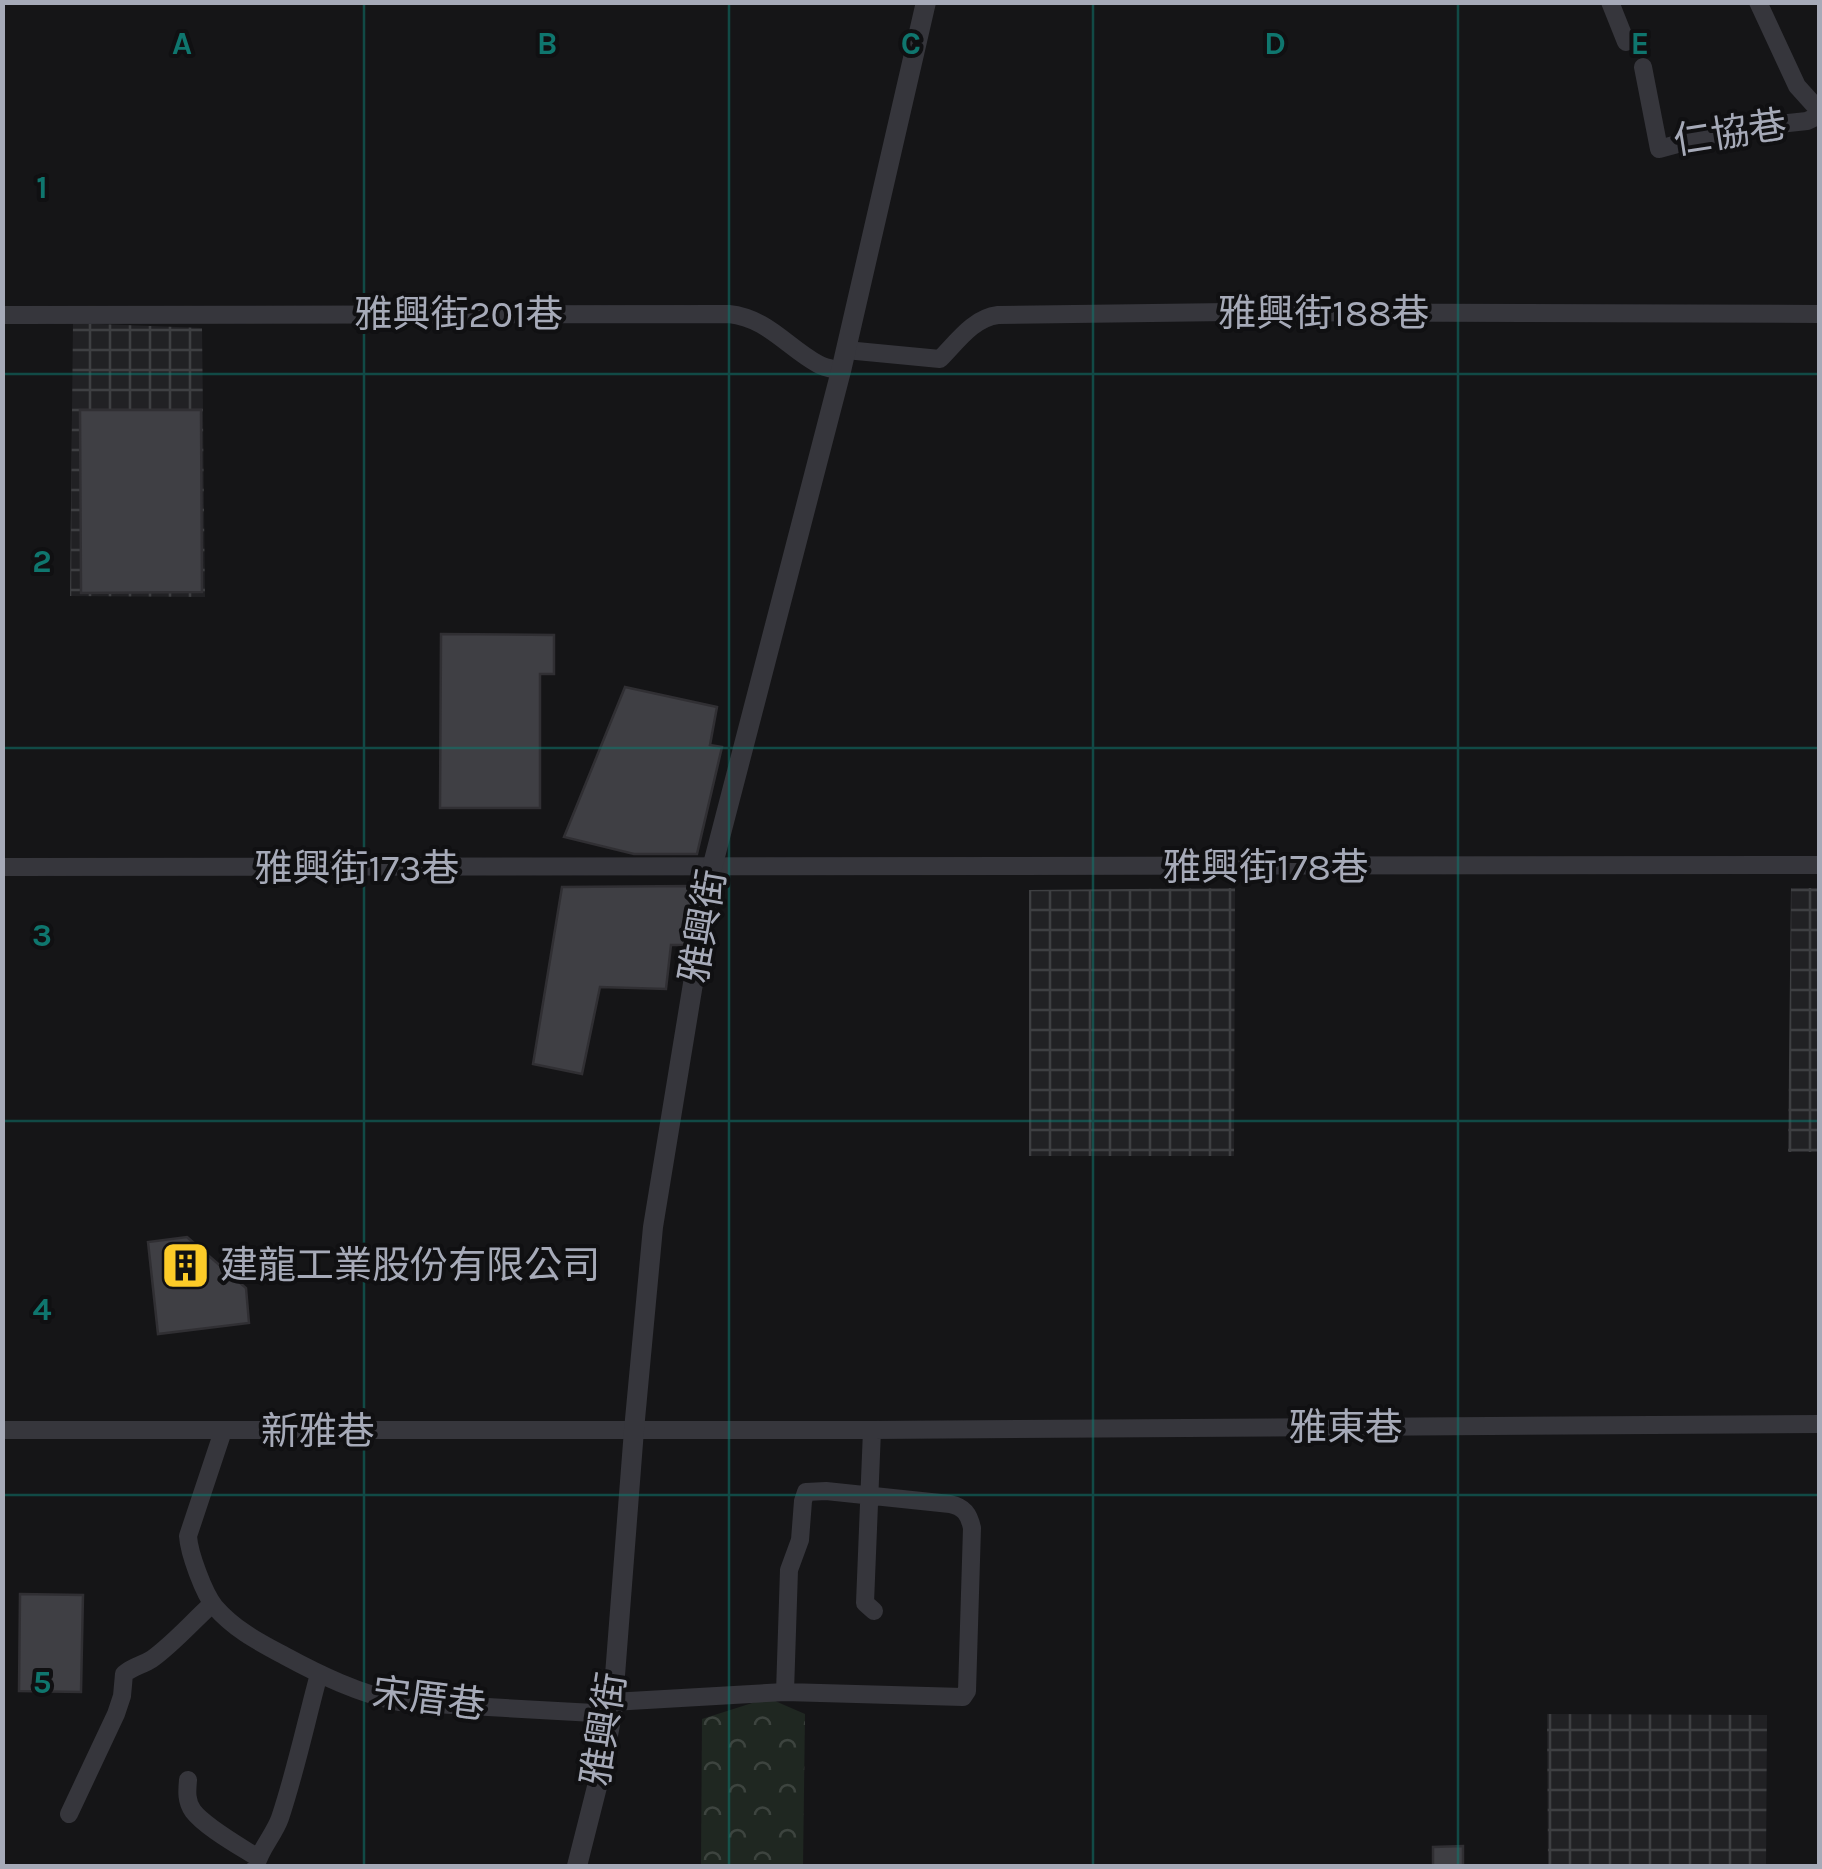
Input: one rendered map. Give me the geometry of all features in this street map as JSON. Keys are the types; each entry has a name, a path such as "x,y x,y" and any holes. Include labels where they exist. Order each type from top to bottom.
{"street":[{"name":"雅興街","path":"577,1866 612,1708 653,1227 712,868 843,360 926,2"},
{"path":"1610,2 1626,42"},
{"name":"仁協巷","path":"1758,2 1797,86 1815,106 1820,106"},
{"name":"仁協巷","path":"1643,66 1659,149 1733,128 1807,122 1820,115"},
{"name":"雅興街201巷","path":"2,315 729,314 745,315 763,323 820,366 843,360"},
{"name":"雅興街188巷","path":"843,360 940,359 974,325 998,315 1820,314"},
{"name":"雅興街178巷","path":"712,868 1820,865"},
{"name":"雅興街173巷","path":"2,868 712,868"},
{"name":"雅東巷","path":"634,1430 1820,1424"},
{"name":"新雅巷","path":"2,1430 634,1430"},
{"path":"872,1430 865,1603 874,1611"},
{"name":"宋厝巷","path":"222,1431 188,1536 189,1548 212,1604 252,1639 367,1695 399,1702 612,1708"},
{"path":"612,1708 785,1692 963,1697 967,1692 972,1528 970,1518 960,1506 826,1490 806,1492 800,1540 789,1570 785,1692"},
{"path":"69,1814 116,1714 124,1674 160,1653 212,1604"},
{"path":"188,1780 186,1794 194,1812 257,1862 278,1824 319,1674"}],"shaded area":[{"path":"73,323 202,328 205,597 70,596"},
{"path":"1235,888 1234,1156 1029,1156 1029,890"},
{"path":"1791,888 1819,888 1819,1152 1788,1152"},
{"path":"1547,1714 1767,1715 1766,1866 1548,1866"}],"green space":[{"path":"768,1698 805,1714 803,1866 701,1866 702,1719"}],"building":[{"path":"80,410 201,410 202,592 81,593"},
{"path":"441,634 554,635 554,674 540,674 540,808 440,808"},
{"path":"625,687 717,707 710,745 722,747 697,854 634,854 564,837"},
{"path":"691,886 692,907 685,945 671,945 666,989 600,987 582,1074 533,1064 562,887"},
{"name":"建龍工業股份有限公司","path":"187,1237 246,1288 249,1323 158,1334 148,1242"},
{"path":"20,1594 83,1595 81,1692 19,1691"},
{"path":"1463,1846 1463,1866 1433,1866 1433,1847"}],"place":[{"name":"建龍工業股份有限公司","path":"185,1265"}]}
